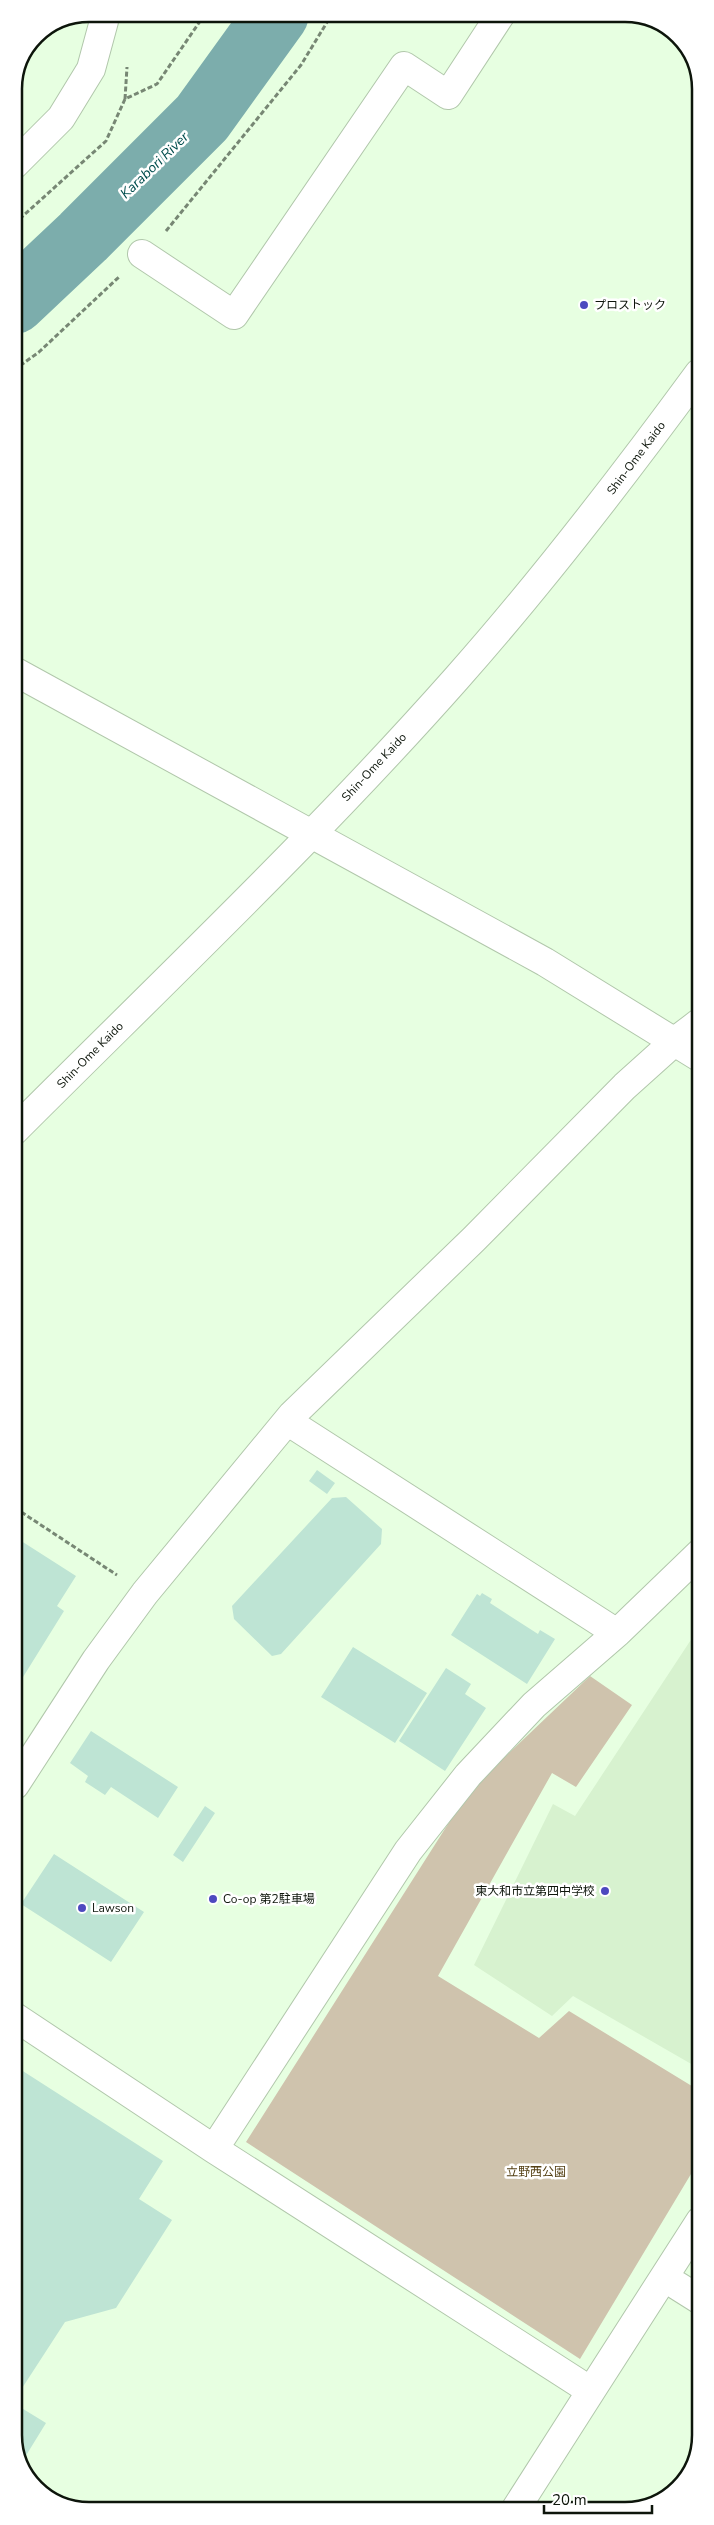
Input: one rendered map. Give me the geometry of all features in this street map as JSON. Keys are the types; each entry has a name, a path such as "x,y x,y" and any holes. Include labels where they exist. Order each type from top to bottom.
{"street":[{"path":"23,156 61,118 91,69 104,22"},
{"path":"142,254 234,316 404,66 448,95 495,23"},
{"name":"Shin-Ome Kaido","path":"23,1122 311,835 457,678 615,488 692,383"},
{"path":"23,676 545,962 692,1053"},
{"path":"23,1774 96,1660 145,1593 287,1422 474,1239 625,1086 692,1028"},
{"path":"287,1422 617,1633"},
{"path":"214,2149 408,1850 468,1775 534,1705 617,1633 692,1561"},
{"path":"23,2022 214,2149 592,2391"},
{"path":"520,2502 692,2235"},
{"path":"665,2278 692,2295"}],"path":[{"path":"23,216 106,141 125,99 157,84 199,22"},
{"path":"23,364 39,352 171,226 301,65 327,22"},
{"path":"23,1513 145,1593"}],"shaded area":[{"name":"東大和市立第四中学校","path":"692,1638 692,2064 573,1996 552,2016 474,1965 553,1804 575,1816"}],"green space":[{"name":"立野西公園","path":"590,1676 632,1705 576,1787 552,1773 438,1976 539,2038 569,2011 692,2086 692,2172 580,2359 246,2142 469,1791"}],"building":[{"path":"317,1470 335,1483 327,1494 309,1481"},
{"path":"346,1497 382,1529 381,1544 281,1654 272,1656 234,1619 232,1606 332,1498"},
{"path":"23,1542 76,1576 57,1606 64,1611 23,1677"},
{"path":"482,1593 492,1599 490,1603 538,1634 540,1630 555,1639 527,1684 451,1635 477,1594 480,1596"},
{"path":"353,1647 427,1693 395,1743 321,1697"},
{"path":"446,1668 471,1684 465,1694 486,1708 445,1771 399,1741"},
{"path":"91,1731 178,1787 158,1818 111,1787 105,1795 85,1782 88,1776 70,1763"},
{"path":"205,1806 215,1813 183,1862 173,1855"},
{"name":"Lawson","path":"54,1854 144,1912 111,1962 23,1905 23,1901"},
{"path":"23,2071 163,2161 139,2199 172,2220 116,2308 65,2322 23,2387"},
{"path":"23,2409 46,2423 26,2455 23,2436"}],"waterway":[{"name":"Karabori River","path":"23,294 83,237 202,118 271,22"}],"place":[{"name":"プロストック","path":"584,305"},
{"name":"東大和市立第四中学校","path":"605,1891"},
{"name":"Co-op 第2駐車場","path":"213,1899"},
{"name":"Lawson","path":"82,1908"}]}
